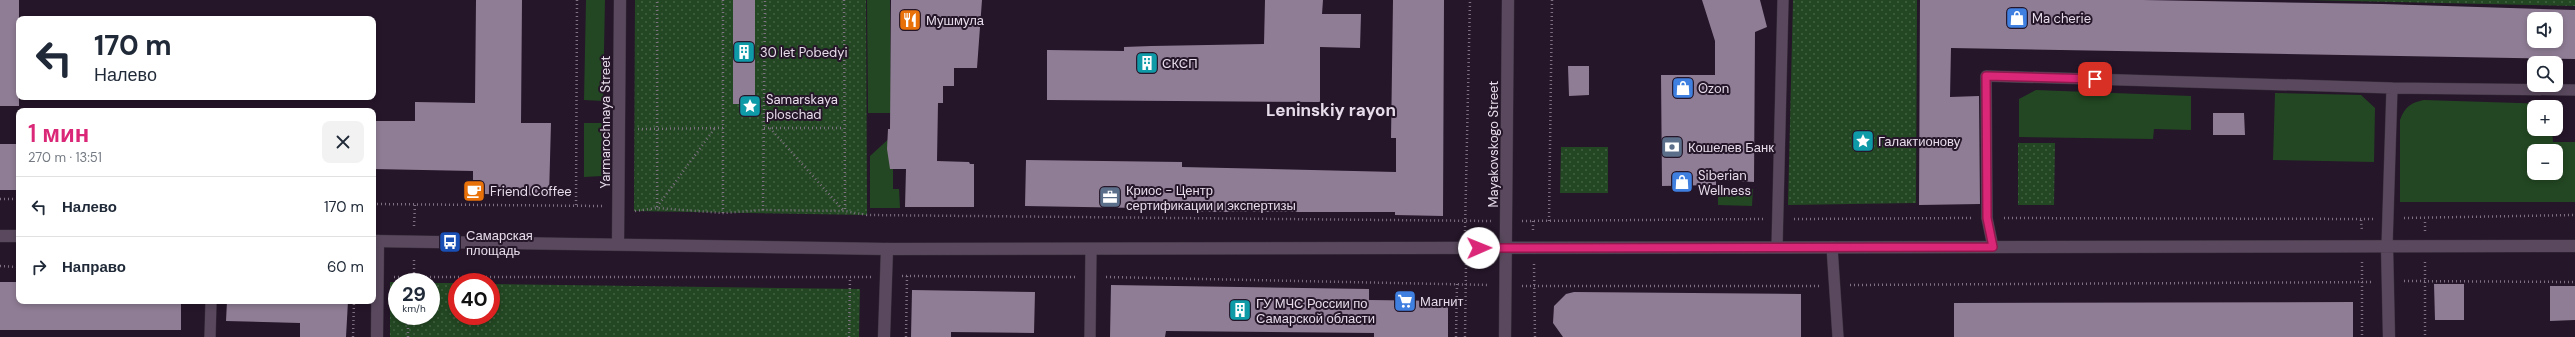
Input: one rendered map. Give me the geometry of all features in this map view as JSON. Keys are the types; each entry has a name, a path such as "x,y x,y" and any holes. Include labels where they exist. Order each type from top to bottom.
{"street":[{"name":"Yarmarochnaya Street","path":"618,244 620,0"},
{"name":"Mayakovskogo Street","path":"1505,337 1508,0"},
{"path":"0,236 16,236"},
{"path":"377,337 378,276 376,241 887,249 2575,246"},
{"path":"2387,246 2389,337"},
{"path":"884,337 887,249"}],"lane":[{"path":"1777,247 1783,0"},
{"path":"1993,247 1987,218 1986,76 2392,88 2575,90"},
{"path":"2387,246 2392,88"},
{"path":"1832,247 1838,337"},
{"path":"1090,337 1091,249"},
{"path":"210,337 211,304"}],"path":[{"path":"576,205 577,0"},
{"path":"657,208 658,0"},
{"path":"723,0 723,213"},
{"path":"763,210 765,0"},
{"path":"844,0 845,211"},
{"path":"1466,337 1465,221 1470,0"},
{"path":"1549,221 1552,0"},
{"path":"657,208 715,128"},
{"path":"638,129 723,128"},
{"path":"764,128 844,128"},
{"path":"770,128 845,211"},
{"path":"0,199 16,199"},
{"path":"376,204 619,206 634,211 657,208 723,213 763,210 845,211 867,215 1506,222 1987,218 2388,218 2575,215"},
{"path":"0,266 16,267"},
{"path":"378,276 388,276"},
{"path":"906,337 907,276"},
{"path":"440,277 1091,277 1457,283 1535,287 2362,283 2425,280 2575,282"},
{"path":"848,337 850,277"},
{"path":"2425,280 2425,337"},
{"path":"1456,337 1457,283"},
{"path":"2362,283 2362,337"},
{"path":"1535,287 1535,337"},
{"path":"353,337 354,304"},
{"path":"408,325 408,337"}],"green space":[{"path":"586,0 605,0 603,101 584,100"},
{"path":"635,0 866,0 867,215 634,211"},
{"path":"867,0 890,0 891,113 868,113"},
{"path":"1793,0 1917,0 1916,203 1788,205"},
{"path":"2305,0 2575,0 2575,6"},
{"path":"2036,90 2191,96 2191,130 2154,129 2153,139 2019,137 2019,99"},
{"path":"2275,93 2361,95 2375,108 2374,162 2273,160"},
{"path":"2424,100 2527,103 2527,136 2553,136 2553,142 2575,142 2575,202 2400,202 2400,120 2406,109 2412,104"},
{"path":"584,123 602,123 602,176 584,177"},
{"path":"893,135 893,189 899,189 900,208 870,208 870,156"},
{"path":"2018,143 2055,143 2054,205 2018,205"},
{"path":"1561,147 1608,147 1608,193 1560,193"},
{"path":"1718,189 1753,189 1752,206 1718,205"},
{"path":"440,283 448,283 448,325 500,325 500,284 860,289 859,337 390,337 390,325 440,325"}],"building":[{"path":"0,0 19,0 19,16 16,16 16,100 19,100 19,106 0,106"},
{"path":"476,0 522,0 521,123 551,123 549,196 484,194 484,184 473,184 473,171 376,169 376,121 415,121 415,102 475,103"},
{"name":"30 let Pobedyi","path":"733,0 755,0 755,104 733,104"},
{"path":"891,0 982,0 977,68 954,68 954,86 943,86 943,103 938,103 937,161 969,162 970,164 974,164 974,207 905,207 906,169 890,169 887,149 888,129 890,129"},
{"path":"1265,0 1323,0 1322,14 1361,14 1360,48 1320,47 1320,102 1047,100 1047,50 1124,51 1124,47 1264,44"},
{"path":"1393,0 1444,0 1443,216 1395,215 1395,212 1198,212 1198,209 1025,206 1026,160 1182,162 1182,167 1396,172 1396,138 1391,138"},
{"path":"1702,0 1760,0 1767,27 1755,32 1754,182 1716,180 1716,185 1662,186 1661,75 1715,75 1715,41"},
{"path":"1920,0 2143,0 2382,4 2575,10 2575,59 2563,59 2563,56 2527,56 2527,58 1951,48 1950,97 1979,96 1980,204 1919,205"},
{"path":"1568,66 1589,66 1589,95 1569,96"},
{"path":"2213,113 2244,113 2245,135 2213,135"},
{"path":"0,144 16,144 16,190 0,190"},
{"path":"0,282 16,282 16,304 181,304 181,330 0,330"},
{"path":"2434,284 2464,284 2464,320 2435,320"},
{"name":"ГУ МЧС России по Самарской области","path":"1111,285 1369,289 1369,300 1448,301 1448,337 1374,337 1374,333 1166,331 1165,337 1110,337"},
{"path":"2550,286 2575,286 2575,320 2550,321"},
{"path":"912,290 1035,292 1034,333 951,332 951,337 911,337"},
{"path":"1574,292 1801,294 1801,337 1563,337 1553,323 1554,306 1566,294"},
{"path":"2353,302 2353,337 1954,337 1954,303"},
{"path":"227,304 348,304 346,337 300,337 300,323 226,321"}],"place":[{"name":"Ma cherie","path":"2017,18"},
{"name":"Мушмула","path":"910,20"},
{"name":"30 let Pobedyi","path":"744,52"},
{"name":"СКСП","path":"1147,63"},
{"name":"Ozon","path":"1683,88"},
{"name":"Samarskaya ploschad","path":"750,106"},
{"name":"Галактионову","path":"1863,141"},
{"name":"Кошелев Банк","path":"1672,147"},
{"name":"Siberian Wellness","path":"1682,182"},
{"name":"Friend Coffee","path":"474,191"},
{"name":"Криос - Центр сертификации и экспертизы","path":"1110,197"},
{"name":"Самарская площадь","path":"450,242"},
{"name":"Магнит","path":"1405,301"},
{"name":"ГУ МЧС России по Самарской области","path":"1240,310"}],"district":[{"name":"Leninskiy rayon","path":"1331,110"}],"route":[{"path":"1479,248 1993,247 1987,218 1986,76 2095,79"}]}
